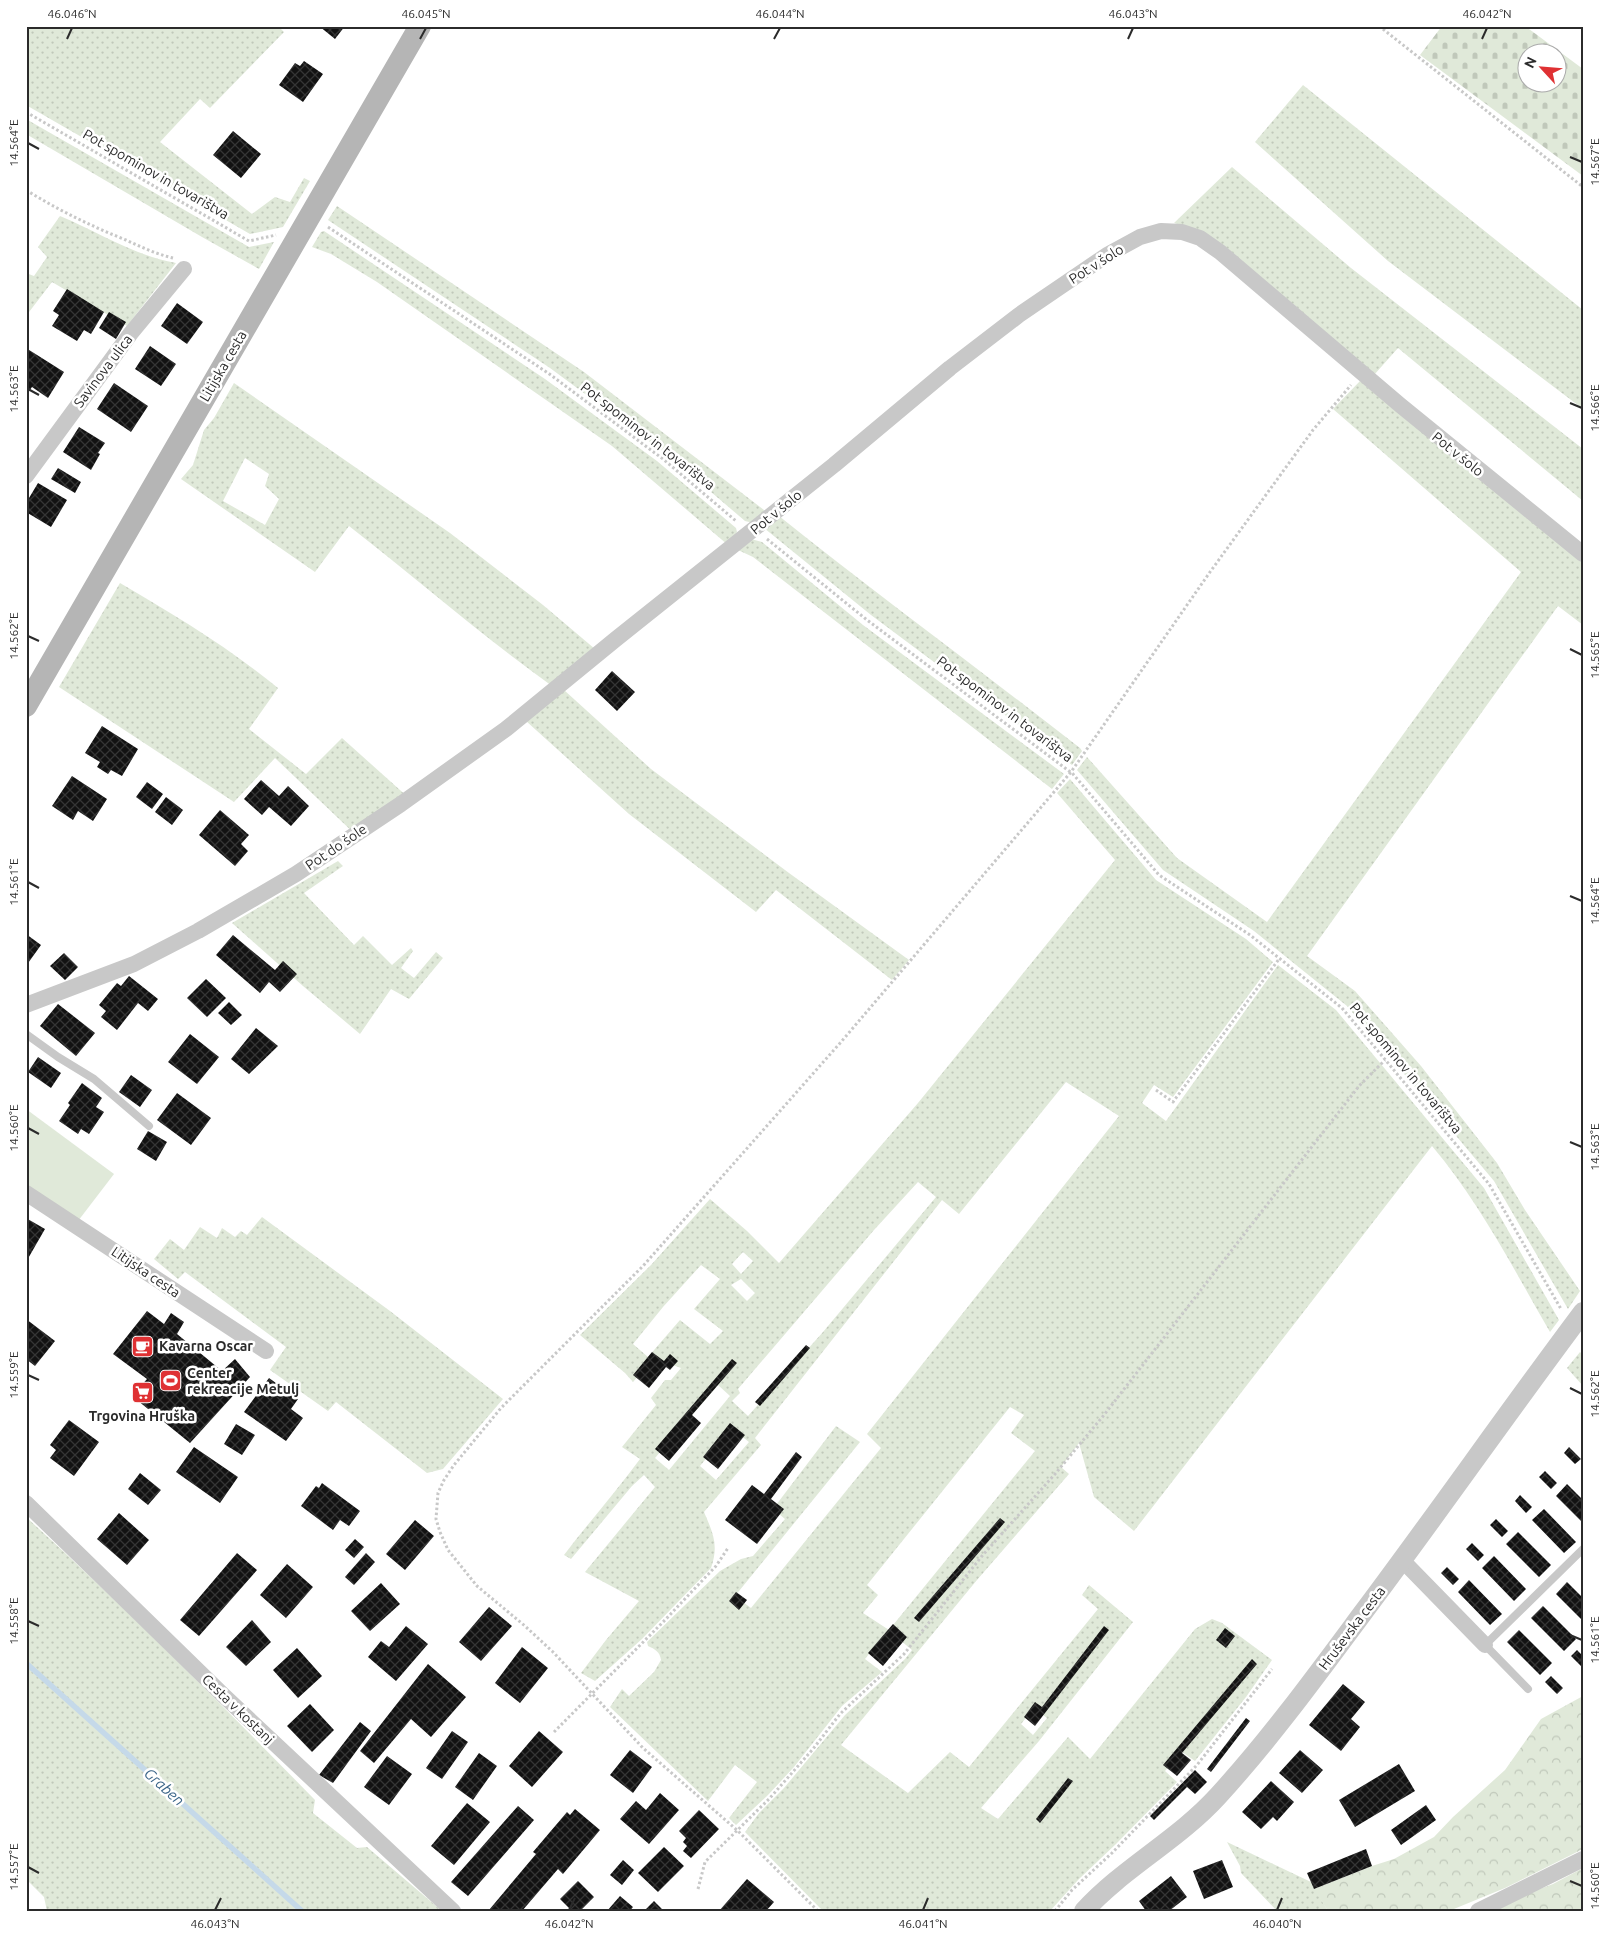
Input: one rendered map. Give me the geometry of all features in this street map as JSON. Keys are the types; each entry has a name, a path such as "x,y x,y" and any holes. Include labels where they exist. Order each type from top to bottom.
{"main road":[{"name":"Litijska cesta","path":"26,706 420,26"}],"street":[{"name":"Pot v šolo","path":"616,639 753,531 950,368 1019,315 1107,255 1140,237 1161,231 1182,232 1200,238 1220,252 1361,373 1583,554"},
{"name":"Savinova ulica","path":"26,476 126,341 180,264"},
{"name":"Pot do šole","path":"26,1005 134,964 198,931 296,874 401,804 506,729 616,639"},
{"name":"Litijska cesta","path":"26,1193 266,1351"},
{"name":"Hruševska cesta","path":"1084,1911 1107,1888 1168,1842 1218,1796 1275,1729 1402,1560 1573,1313"},
{"name":"Cesta v kostanj","path":"26,1503 223,1695 453,1911"},
{"path":"1402,1560 1485,1645"},
{"path":"1478,1911 1583,1859"}],"lane":[{"path":"26,1034 58,1057 94,1079 149,1126"},
{"path":"1528,1689 1485,1645 1583,1549"}],"path":[{"path":"1379,26 1583,187"},
{"name":"Pot spominov in tovarištva","path":"26,112 249,241 279,235"},
{"path":"26,190 52,206 100,230 180,264"},
{"name":"Pot spominov in tovarištva","path":"325,225 548,373 663,459 740,525 770,541 867,620 1071,772 1114,820 1159,875 1250,935 1342,1008 1489,1184 1573,1313"},
{"path":"818,1911 738,1831 643,1748 539,1639 477,1586 448,1550 436,1519 438,1493 444,1480 501,1408 643,1266 841,1042 1071,772 1210,572 1307,438 1338,398 1361,373"},
{"path":"1156,1090 1173,1102 1279,959"},
{"path":"698,1889 705,1862 738,1831 812,1749 840,1714 904,1654 982,1556 1055,1474 1104,1415 1359,1086 1385,1060"},
{"path":"554,1732 666,1619 716,1566 728,1548"},
{"path":"1055,1911 1072,1890 1112,1853 1197,1765 1272,1669"}],"green space":[{"path":"26,26 278,26 284,32 210,108 200,99 160,142 252,214 275,197 290,202 304,178 310,181 283,227 250,234 26,105"},
{"path":"1442,26 1525,26 1547,42 1516,42 1516,92 1566,92 1566,56 1583,69 1583,176 1420,55"},
{"path":"1303,85 1583,310 1583,409 1388,261 1255,142"},
{"path":"26,119 249,247 274,242 259,269 26,134"},
{"path":"1232,167 1351,268 1583,449 1583,501 1398,348 1374,375 1198,231 1174,223"},
{"path":"337,206 584,372 767,514 753,523 745,521 669,456 550,368 328,220"},
{"path":"60,216 131,249 161,260 176,263 127,326 52,282 26,316 26,273 34,276 47,257 38,247"},
{"path":"324,231 545,379 657,461 736,528 737,532 728,545 612,446 377,282 331,254 312,247 321,232"},
{"path":"1360,381 1583,563 1583,625 1558,606 1307,956 1355,991 1421,1066 1497,1163 1525,1210 1580,1291 1568,1309 1494,1181 1347,1006 1254,931 1163,870 1077,770 1087,757 1177,858 1267,922 1521,572 1333,409"},
{"path":"234,383 450,533 543,605 595,649 552,686 349,526 315,572 181,479 193,465 204,430 214,418","holes":["245,458 269,474 265,486 279,499 265,525 223,501"]},
{"path":"779,516 1080,748 1082,751 1072,765 871,615 764,528"},
{"path":"751,539 762,542 863,625 1064,774 1052,789 753,557 738,550"},
{"path":"120,583 221,645 278,688 249,729 306,774 342,738 410,799 358,837 275,758 234,802 59,687"},
{"path":"564,690 651,769 909,960 892,980 776,890 756,912 629,814 526,721"},
{"path":"1070,779 1156,880 1246,939 1273,962 1173,1097 1154,1085 1142,1103 1166,1121 1278,965 1336,1010 1484,1188 1559,1320 1550,1332 1481,1213 1432,1146 1134,1531 1094,1497 1079,1443 1061,1467 1069,1474 977,1580 841,1745 908,1793 950,1752 969,1767 1098,1609 1082,1595 1089,1585 1133,1622 1039,1741 981,1808 998,1819 1068,1737 1090,1759 1195,1629 1212,1619 1222,1623 1272,1660 1246,1697 1195,1761 1182,1752 1165,1771 1177,1782 1079,1879 1050,1911 823,1911 745,1832 759,1813 784,1788 845,1715 905,1659 912,1650 894,1635 883,1636 865,1659 882,1672 842,1706 794,1767 736,1825 729,1818 757,1782 735,1765 708,1801 610,1707 622,1689 629,1696 654,1672 661,1660 658,1653 648,1646 647,1642 720,1571 741,1559 753,1556 785,1519 773,1509 836,1426 860,1442 735,1596 751,1608 881,1448 867,1434 1119,1116 1066,1082 959,1214 942,1200 755,1438 761,1445 704,1512 715,1546 711,1568 642,1639 595,1681 581,1673 639,1601 585,1572 655,1487 644,1475 632,1486 571,1559 564,1555 640,1459 622,1447 656,1405 651,1398 665,1380 671,1380 681,1368 654,1358 633,1382 580,1335 651,1265 710,1199 747,1231 779,1263 918,1103 1115,860 1057,793","holes":["918,1182 936,1197 823,1332 748,1416 732,1401 740,1393 738,1389 874,1230","743,1252 753,1261 741,1274 732,1264","701,1265 720,1279 694,1309 723,1331 710,1344 680,1320 648,1357 633,1344","741,1279 755,1293 747,1301 731,1285","718,1385 730,1396 669,1470 655,1458","1010,1407 1024,1415 1011,1433 1035,1451 889,1630 863,1613 878,1595 867,1585","731,1428 749,1442 716,1480 700,1466","1034,1708 1047,1718 1033,1735 1021,1724"]},
{"path":"338,861 343,866 304,893 354,945 363,936 392,965 411,948 413,951 401,968 414,978 436,952 443,958 409,999 391,989 360,1034 232,923"},
{"path":"26,1109 114,1174 78,1221 26,1185"},
{"path":"262,1217 390,1311 503,1399 443,1469 427,1473 336,1402 328,1411 270,1370 286,1347 185,1272 178,1279 154,1259 170,1239 184,1250 200,1227 217,1238 222,1228 235,1237 241,1231 247,1235"},
{"path":"1580,1352 1583,1355 1583,1386 1567,1368"},
{"path":"26,1517 137,1621 315,1800 313,1813 357,1848 367,1847 442,1911 47,1911 44,1897 26,1879"},
{"path":"1583,1696 1583,1849 1505,1888 1449,1911 1328,1911 1314,1889 1394,1859 1434,1837 1453,1817 1505,1770 1541,1719"},
{"path":"1227,1842 1311,1882 1328,1911 1277,1911 1241,1873 1240,1866"},
{"path":"1583,1868 1583,1911 1493,1911 1510,1900 1553,1884"}],"building":[{"path":"319,26 345,26 335,39"},
{"path":"304,61 323,74 303,102 279,85 295,63 300,66"},
{"path":"233,131 261,154 241,178 213,155"},
{"path":"67,289 104,312 91,334 84,330 77,341 52,326 59,315 53,311"},
{"path":"177,303 203,322 187,344 161,326"},
{"path":"109,312 126,322 116,339 99,328"},
{"path":"150,346 176,364 161,386 135,369"},
{"path":"26,348 64,372 48,398 32,387 26,396"},
{"path":"114,383 148,406 131,432 97,409"},
{"path":"79,427 105,443 98,453 100,454 91,470 63,452"},
{"path":"58,468 81,482 75,493 51,479"},
{"path":"38,483 67,500 51,527 26,512 26,503"},
{"path":"612,671 635,692 617,711 595,690"},
{"path":"102,726 138,749 122,776 111,770 108,774 97,767 100,762 85,753"},
{"path":"72,776 107,799 93,821 78,811 73,820 52,806"},
{"path":"261,780 279,796 288,786 309,806 291,826 269,807 262,815 244,799"},
{"path":"147,782 163,794 152,809 136,797"},
{"path":"166,797 183,810 172,825 155,812"},
{"path":"220,810 249,835 241,844 248,851 235,866 199,835"},
{"path":"26,934 41,945 26,966"},
{"path":"233,935 275,970 283,961 297,974 280,992 269,982 260,993 216,955"},
{"path":"64,953 78,967 65,980 50,966"},
{"path":"129,976 158,999 148,1011 138,1003 117,1030 101,1017 106,1011 99,1005 117,983 121,986"},
{"path":"206,979 226,998 207,1017 187,998"},
{"path":"229,1002 242,1015 231,1025 218,1013"},
{"path":"58,1004 95,1033 76,1056 40,1026"},
{"path":"256,1028 278,1046 249,1074 231,1059"},
{"path":"190,1034 219,1057 197,1084 168,1062"},
{"path":"38,1057 61,1073 51,1088 28,1072"},
{"path":"131,1075 152,1090 140,1107 119,1092"},
{"path":"82,1083 102,1098 96,1107 104,1112 89,1134 81,1129 78,1134 59,1121 70,1105 68,1103"},
{"path":"177,1093 211,1118 191,1145 157,1120"},
{"path":"148,1131 167,1142 156,1161 137,1149"},
{"path":"26,1218 45,1229 26,1262"},
{"path":"147,1311 164,1324 171,1313 184,1322 177,1334 222,1371 235,1359 250,1377 190,1443 132,1396 147,1379 113,1354"},
{"path":"26,1319 55,1341 35,1366 26,1359"},
{"path":"806,1345 810,1348 760,1406 755,1402"},
{"path":"652,1352 664,1361 670,1354 678,1361 670,1370 666,1367 649,1388 633,1375"},
{"path":"732,1359 737,1363 692,1415 701,1423 669,1461 655,1449"},
{"path":"269,1378 298,1399 291,1409 303,1418 286,1441 244,1412"},
{"path":"69,1420 99,1442 74,1476 50,1458 56,1450 50,1445"},
{"path":"730,1423 745,1435 718,1469 703,1457"},
{"path":"236,1424 255,1435 242,1455 224,1444"},
{"path":"194,1447 238,1477 220,1503 176,1472"},
{"path":"1569,1447 1581,1459 1575,1464 1564,1453"},
{"path":"796,1452 802,1457 771,1499 784,1509 757,1544 725,1520 752,1485 764,1494"},
{"path":"1545,1471 1557,1483 1551,1489 1539,1477"},
{"path":"140,1473 161,1490 148,1505 128,1489"},
{"path":"322,1483 360,1511 349,1526 340,1520 333,1530 301,1506 316,1486 319,1488"},
{"path":"1567,1484 1583,1500 1583,1523 1556,1496"},
{"path":"1520,1495 1532,1507 1526,1513 1515,1501"},
{"path":"1544,1509 1576,1542 1564,1553 1532,1520"},
{"path":"119,1513 149,1540 127,1565 97,1539"},
{"path":"1000,1518 1005,1522 919,1622 914,1618"},
{"path":"1496,1519 1508,1531 1502,1537 1490,1525"},
{"path":"415,1520 434,1536 405,1570 386,1554"},
{"path":"1518,1532 1551,1565 1539,1577 1506,1544"},
{"path":"355,1539 364,1547 354,1558 345,1550"},
{"path":"1472,1543 1484,1555 1478,1561 1466,1549"},
{"path":"237,1553 257,1570 199,1636 180,1620"},
{"path":"366,1553 375,1562 354,1585 345,1577"},
{"path":"1494,1556 1526,1589 1514,1601 1482,1568"},
{"path":"287,1564 313,1587 286,1618 260,1595"},
{"path":"1447,1567 1459,1579 1453,1585 1441,1573"},
{"path":"1469,1580 1502,1614 1490,1625 1458,1592"},
{"path":"1567,1582 1583,1598 1583,1621 1556,1594"},
{"path":"381,1583 400,1604 370,1631 351,1611"},
{"path":"736,1592 747,1600 739,1610 729,1601"},
{"path":"1543,1606 1576,1639 1564,1651 1531,1618"},
{"path":"489,1607 512,1626 481,1661 459,1642"},
{"path":"252,1620 271,1642 246,1666 226,1647"},
{"path":"893,1624 907,1637 883,1666 868,1653"},
{"path":"406,1626 428,1644 396,1681 368,1657 381,1641 389,1647"},
{"path":"1104,1626 1109,1630 1035,1726 1024,1717 1035,1702 1042,1707"},
{"path":"1225,1628 1235,1636 1226,1648 1216,1640"},
{"path":"1519,1630 1552,1663 1540,1675 1507,1642"},
{"path":"522,1647 548,1668 520,1703 495,1683"},
{"path":"297,1648 322,1676 298,1698 273,1670"},
{"path":"1577,1650 1583,1656 1583,1668 1571,1656"},
{"path":"1252,1659 1257,1664 1182,1753 1191,1760 1177,1776 1163,1765"},
{"path":"428,1664 466,1697 431,1737 411,1719 374,1763 360,1751"},
{"path":"1551,1676 1563,1688 1557,1694 1545,1682"},
{"path":"1343,1684 1365,1702 1351,1719 1360,1727 1341,1751 1309,1725"},
{"path":"310,1704 334,1730 312,1752 287,1726"},
{"path":"1246,1718 1250,1721 1211,1772 1207,1769"},
{"path":"360,1722 371,1731 333,1783 319,1775"},
{"path":"452,1731 468,1742 442,1779 426,1768"},
{"path":"539,1731 563,1752 532,1787 509,1766"},
{"path":"630,1750 652,1767 633,1793 610,1775"},
{"path":"1300,1750 1323,1770 1302,1793 1279,1773"},
{"path":"479,1753 497,1766 473,1800 455,1787"},
{"path":"387,1756 412,1774 389,1805 364,1787"},
{"path":"1399,1764 1415,1791 1355,1827 1339,1800"},
{"path":"1195,1770 1207,1782 1195,1794 1187,1787 1154,1820 1150,1816"},
{"path":"1068,1778 1073,1781 1040,1823 1036,1819"},
{"path":"1271,1781 1294,1802 1277,1821 1273,1817 1261,1829 1242,1812"},
{"path":"660,1793 679,1810 649,1844 620,1819 636,1801 646,1810"},
{"path":"467,1803 490,1822 454,1865 431,1846"},
{"path":"1426,1805 1436,1820 1401,1845 1391,1830"},
{"path":"518,1806 534,1820 468,1896 451,1882"},
{"path":"575,1809 600,1830 563,1874 558,1869 522,1911 490,1911 536,1854 533,1852 567,1812 570,1815"},
{"path":"699,1810 719,1829 691,1858 683,1851 687,1846 683,1842 686,1838 679,1831"},
{"path":"664,1847 684,1866 658,1892 638,1873"},
{"path":"1366,1849 1372,1866 1314,1889 1307,1873"},
{"path":"623,1860 634,1870 622,1885 610,1875"},
{"path":"1222,1860 1233,1887 1204,1899 1193,1871"},
{"path":"1171,1876 1187,1897 1169,1911 1146,1911 1139,1901"},
{"path":"747,1879 774,1902 766,1911 719,1911"},
{"path":"578,1881 594,1897 580,1911 572,1911 560,1899"},
{"path":"620,1896 633,1907 630,1911 607,1911"},
{"path":"654,1901 664,1911 644,1911"}],"waterway":[{"name":"Graben","path":"26,1663 302,1911"}],"place":[{"name":"Kavarna Oscar","path":"143,1346"},
{"name":"Center rekreacije Metulj","path":"171,1381"},
{"name":"Trgovina Hruška","path":"142,1393"}]}
